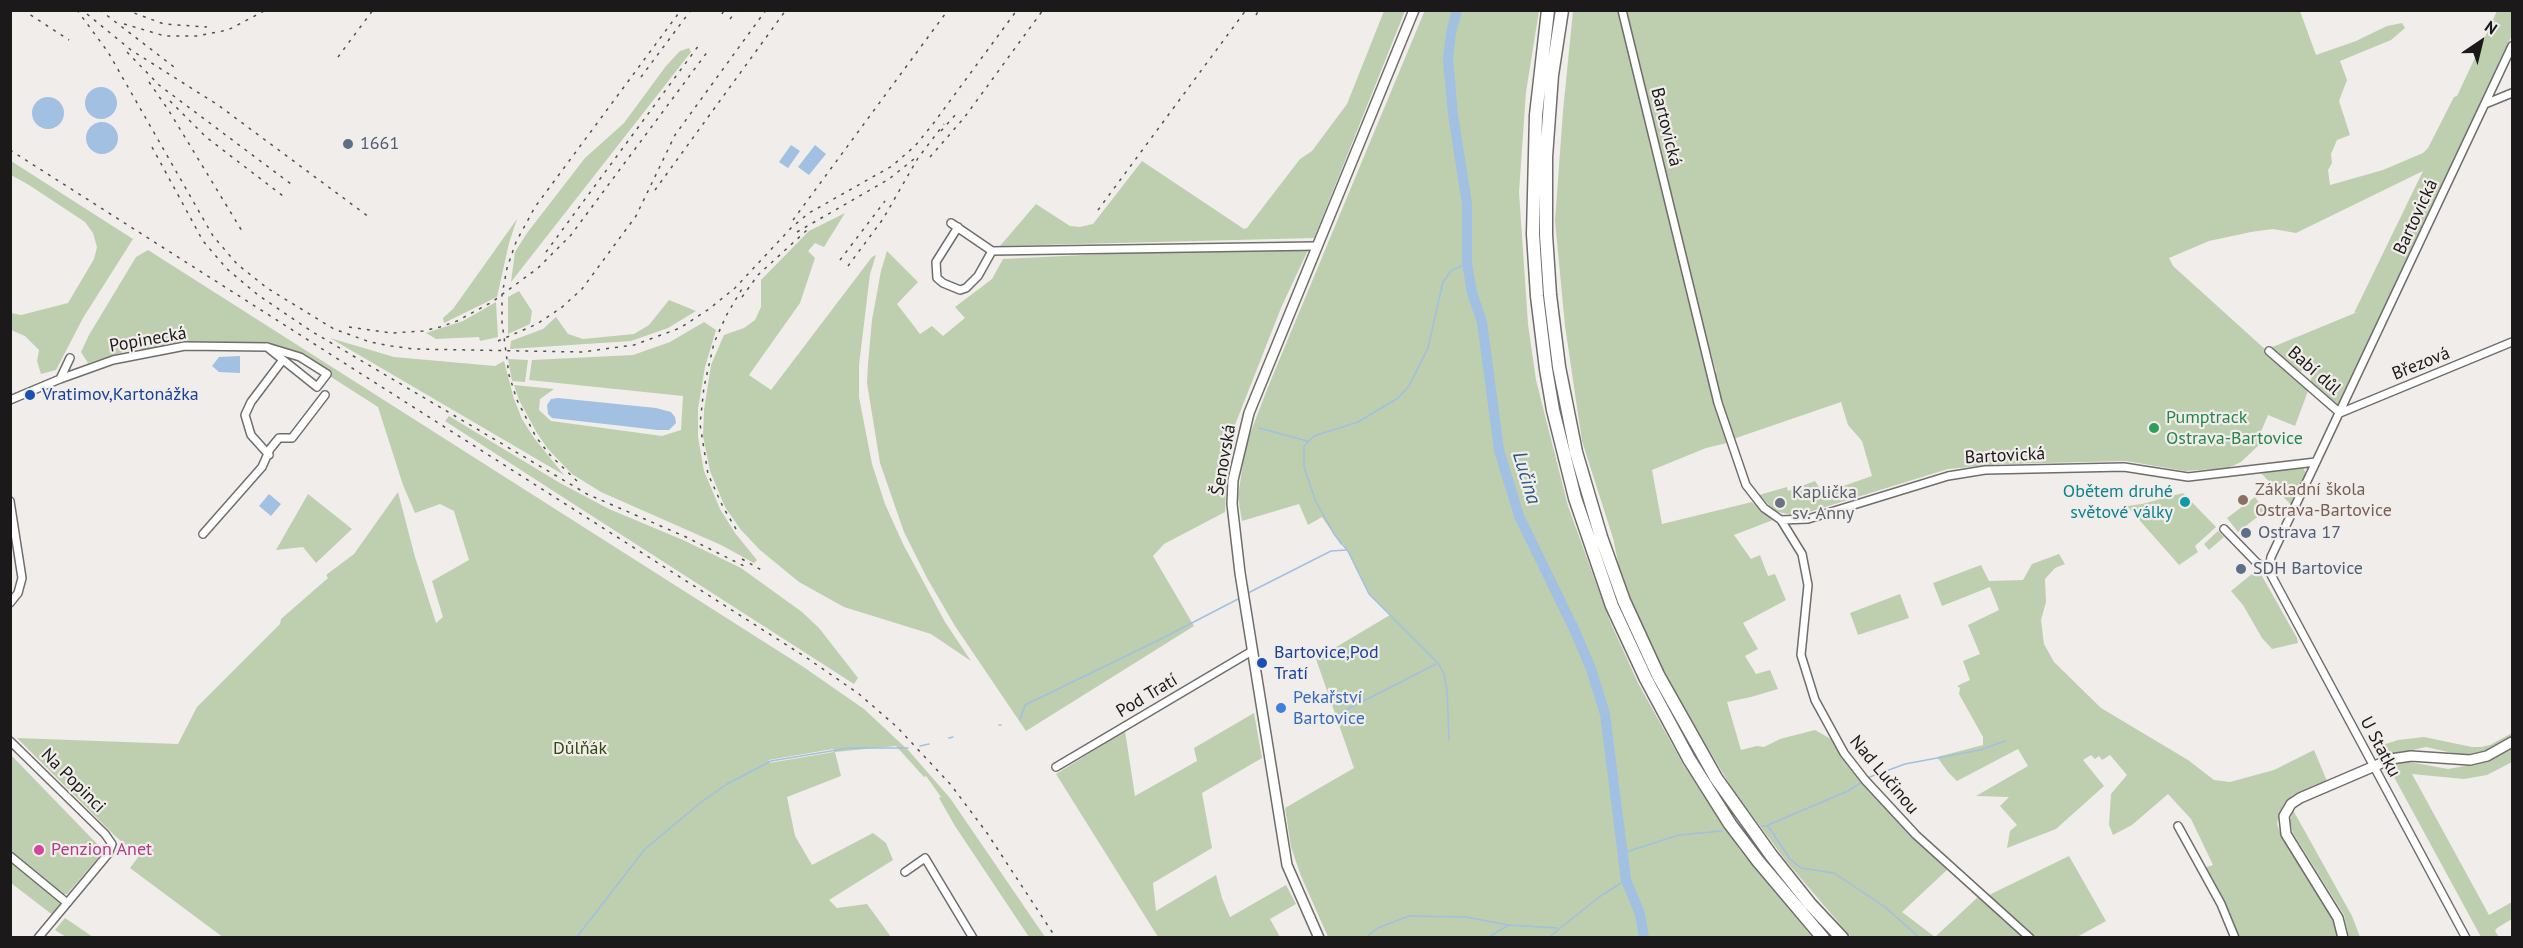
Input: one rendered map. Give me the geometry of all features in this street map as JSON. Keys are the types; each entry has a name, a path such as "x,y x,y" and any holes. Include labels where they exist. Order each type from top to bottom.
{"highway":[{"path":"1548,10 1536,115 1533,234 1537,296 1546,369 1553,410 1575,498 1612,606 1646,679 1689,759 1744,842 1788,898 1824,938"},
{"path":"1562,10 1552,75 1546,157 1546,235 1550,295 1559,367 1576,452 1601,537 1624,601 1658,675 1710,768 1771,855 1810,904 1842,938"}],"street":[{"name":"Šenovská","path":"1319,938 1287,865 1252,651 1232,504 1235,468 1249,413 1414,10"},
{"name":"Bartovická","path":"1622,10 1718,403 1746,485 1764,508 1781,520 1808,519 1948,476 1985,470 2124,467 2188,477 2316,462 2512,46"},
{"path":"2485,104 2512,93"},
{"path":"992,251 978,276 966,288 960,290 937,278 936,261 954,225 992,251 1317,246"},
{"name":"Březová","path":"2340,413 2512,342"},
{"name":"Popinecká","path":"10,400 113,360 185,346 267,347 300,357 327,374 317,387 282,361"},
{"path":"267,347 282,361 251,402 245,415 251,435 269,455"},
{"name":"Babí důl","path":"2269,351 2340,413"},
{"path":"60,379 70,358"},
{"path":"203,534 262,467 270,449 279,438 292,438 325,395"},
{"path":"2269,571 2271,557 2316,462"},
{"path":"10,501 22,578 18,593 10,603"},
{"name":"Nad Lučinou","path":"1781,520 1802,554 1808,585 1801,655 1815,700 1832,734 1865,780 1916,834 2030,938"},
{"name":"U Statku","path":"2224,529 2269,571 2466,938"},
{"name":"Pod Tratí","path":"1056,767 1252,651"},
{"name":"Na Popinci","path":"10,741 105,834 112,844 108,854 66,902"},
{"path":"2343,938 2338,918 2288,838 2284,816 2291,804 2373,766 2402,756 2470,760 2487,756 2512,741"},
{"path":"2178,826 2221,904 2235,938"},
{"path":"10,856 66,902 38,938"},
{"path":"905,872 926,858 973,938"}],"green space":[{"path":"1425,10 1539,11 1526,92 1519,192 1528,324 1536,380 1568,506 1609,619 1638,683 1683,764 1739,849 1812,937 1328,937 1301,876 1291,847 1285,808 1354,768 1316,659 1390,615 1369,594 1343,543 1341,545 1322,517 1308,525 1299,504 1242,521 1238,497 1248,439"},
{"path":"1384,11 1405,11 1314,238 1000,246 1036,204 1070,226 1080,227 1093,224 1142,161 1244,229 1247,228 1300,159 1312,151 1347,104"},
{"path":"1573,11 1618,11 1663,197 1669,193 1623,11 2300,11 2316,55 2356,41 2387,26 2402,23 2405,28 2391,40 2340,61 2347,80 2339,101 2350,135 2337,140 2331,154 2332,163 2328,170 2330,185 2383,170 2423,153 2428,148 2454,97 2457,96 2497,11 2512,11 2512,35 2337,407 2311,384 2311,375 2305,370 2297,372 2270,348 2360,311 2354,313 2423,171 2296,233 2273,229 2251,232 2209,241 2169,258 2173,266 2308,391 2295,426 2268,415 2260,434 2260,444 2241,462 2228,468 2185,471 2126,461 2001,464 1948,469 1796,516 1775,511 1759,495 1787,487 1788,491 1815,481 1823,493 1872,476 1862,441 1848,425 1841,402 1727,443 1706,448 1652,470 1662,524 1752,502 1773,520 1734,535 1751,559 1760,555 1768,576 1775,574 1786,600 1743,623 1758,649 1745,656 1756,674 1770,670 1778,689 1727,702 1741,750 1757,746 1764,747 1780,739 1815,730 1831,739 1866,787 1948,869 1902,912 1935,937 1851,937 1786,861 1733,790 1665,677 1622,581 1613,538 1582,441 1565,326 1555,221","holes":["1704,329 1716,371 1711,376 1698,332"]},
{"path":"689,48 691,52 511,282 515,252 527,233 585,158 624,123 666,66 680,51"},
{"path":"11,161 133,239 83,318 56,370 41,374 37,361 39,350 25,336 11,330 11,313 21,315 68,303 94,259 97,247 93,233 85,222 11,175"},
{"path":"845,213 824,247 815,243 808,251 815,258 800,303 749,375 771,390 872,257 876,255 870,274 859,365 859,397 872,464 885,504 903,544 945,622 971,661 931,634 844,607 799,582 760,550 741,530 725,507 710,471 703,436 704,410 711,365 724,335 744,328 755,320 761,307 761,280 809,231"},
{"path":"517,219 497,297 444,323 443,318 453,309"},
{"name":"Důlňák","path":"148,250 802,666 864,709 909,751 950,798 1045,937 1029,937 955,826 939,798 941,797 926,776 924,777 896,746 835,752 841,776 787,797 795,836 812,865 873,833 886,843 893,860 829,900 837,908 867,904 891,937 224,938 130,868 139,856 115,836 17,738 178,744 197,707 280,624 281,619 328,578 326,575 354,554 398,492 436,623 443,617 432,581 469,560 454,511 440,504 415,513 403,485 378,407 300,357 267,347 172,349 170,346 142,351 140,347 88,363 81,352 136,257","holes":["833,749 834,752 769,763 769,760"]},
{"path":"1308,250 1281,308 1235,425 1227,461 1225,512 1164,544 1153,556 1194,626 1026,731 955,626 927,578 904,532 880,463 867,383 872,320 887,251 918,282 897,304 920,334 932,326 943,336 965,318 955,307 992,279 1003,259 1145,252"},
{"path":"519,291 532,311 530,324 508,334 508,297"},
{"path":"669,300 696,311 668,328 631,341 510,349 511,341 543,329 556,317 568,334 583,339 634,334 649,325"},
{"path":"496,302 498,337 480,341 479,337 436,339 426,333 463,321"},
{"path":"704,322 716,330 705,367 698,409 698,437 704,471 720,509 735,533 757,560 754,563 721,545 601,492 572,474 548,449 537,433 519,400 514,385 554,389 540,399 539,410 551,421 662,436 681,430 683,396 529,380 532,360 633,355 670,342"},
{"path":"330,338 394,357 495,366 504,361 522,419 534,438 564,475"},
{"path":"508,359 528,360 525,382 512,381"},
{"path":"449,416 560,483 609,509 683,540 741,568 802,612 819,628 858,678 854,684 445,421"},
{"path":"2303,467 2306,474 2291,505 2260,472"},
{"path":"2183,493 2216,527 2195,546 2198,552 2179,565 2127,506"},
{"path":"308,494 352,529 316,563 303,547 276,550"},
{"path":"2255,497 2265,511 2238,532 2227,518"},
{"path":"2218,531 2224,537 2209,550 2204,544"},
{"path":"2059,554 2065,564 2055,568 2045,579 2046,602 2041,620 2044,644 2054,662 2101,708 2188,760 2214,780 2230,782 2274,770 2314,750 2327,781 2293,795 2285,802 2279,813 2277,824 2282,838 2335,920 2338,937 2238,937 2201,869 2213,865 2191,819 2168,794 2132,825 2113,835 2109,825 2111,794 2127,775 2110,755 2102,760 2099,756 2095,759 2091,755 2083,760 2104,786 2056,829 2007,848 2010,831 2017,825 2000,806 2009,797 1976,796 2028,766 2018,749 1957,781 1937,757 1983,745 1983,737 1959,694 1960,688 1957,686 1970,680 1963,661 1980,654 1968,625 1999,610 1990,587 1942,606 1933,583 1981,565 1989,581 2023,580 2032,564"},
{"path":"2258,569 2298,643 2272,649 2262,638 2243,605 2231,591"},
{"path":"1900,594 1909,618 1858,635 1850,613"},
{"path":"1254,713 1262,758 1202,793 1212,848 1153,883 1156,911 1216,875 1230,917 1286,885 1296,904 1270,919 1280,937 1158,937 1056,774 1125,731 1135,796 1197,761 1194,748"},
{"path":"2512,733 2512,738 2481,754 2461,755 2426,747 2378,758 2374,748 2398,740 2424,737 2481,747 2490,745"},
{"path":"2512,746 2512,762 2487,775 2464,779 2412,774 2489,915 2512,902 2512,919 2497,928 2495,931 2499,937 2481,937 2388,766 2404,761 2448,769 2477,764"},
{"path":"10,754 104,851 67,894 60,894 11,853"},
{"path":"2293,810 2352,916 2360,937 2349,937 2344,915 2293,833 2290,821"},
{"path":"2069,856 2106,921 2077,937 2036,937 1989,895"},
{"path":"10,860 61,902 54,916 11,883"},
{"path":"1978,897 2023,937 1935,937"},
{"path":"65,918 93,937 66,937 55,930"}],"water":[{"path":"101,87 112,92 117,103 112,114 101,119 90,114 85,103 90,92"},
{"path":"48,97 59,102 64,113 59,124 48,129 37,124 32,113 37,102"},
{"path":"102,122 113,127 118,138 113,149 102,154 91,149 86,138 91,127"},
{"path":"791,145 800,151 788,168 779,162"},
{"path":"815,145 826,154 809,175 798,167"},
{"path":"240,356 240,373 219,372 212,366 219,357"},
{"path":"551,399 656,408 671,412 676,423 669,430 658,430 552,418 548,414 547,405"},
{"path":"269,494 281,504 271,516 259,506"}],"waterway":[{"name":"Lučina","path":"1457,10 1448,59 1453,115 1467,204 1467,263 1472,293 1482,322 1499,450 1519,516 1575,631 1591,669 1605,714 1626,880 1640,914 1644,938"},
{"path":"1248,593 1331,551 1347,550 1334,534 1316,502 1304,467 1304,446 1314,436 1358,422 1398,398 1409,386 1428,348 1443,282 1451,271 1467,263"},
{"path":"1259,428 1307,441"},
{"path":"1348,551 1369,594 1438,663 1444,674 1449,740"},
{"path":"1020,720 1025,705 1238,599"},
{"path":"1338,714 1436,664"},
{"path":"949,738 953,737"},
{"path":"1867,778 1905,764 1980,750 2005,741"},
{"path":"920,746 929,744"},
{"path":"576,938 645,849 700,803 727,784 771,761 849,748 908,748"},
{"path":"1768,825 1848,791 1862,782"},
{"path":"1762,826 1768,826 1790,859 1801,868 1834,873 1885,907 1920,938"},
{"path":"1623,853 1679,835 1722,831"},
{"path":"1548,938 1599,897 1626,880"},
{"path":"1365,938 1378,928 1409,916 1466,917 1508,925 1557,928"},
{"path":"1487,938 1507,926"}],"railway":[{"path":"23,10 69,40"},
{"path":"77,10 108,52 213,236 237,264 267,288 334,329 370,342 414,349 582,352 634,345 680,328 735,288 792,227 809,213 892,166 915,146 933,124 1017,10"},
{"path":"100,10 174,67"},
{"path":"126,10 164,24 207,27"},
{"path":"124,24 165,36 197,36 228,30 266,10"},
{"path":"338,57 373,10"},
{"path":"577,481 550,455 536,437 517,400 509,375 502,322 502,295 507,268 516,242 535,207 681,10"},
{"path":"641,77 691,10"},
{"path":"722,14 724,10"},
{"path":"730,19 737,10"},
{"path":"498,341 537,324 561,308 582,289 636,216 675,135 766,10"},
{"path":"655,190 786,10"},
{"path":"793,220 948,10"},
{"path":"930,157 964,118 1043,10"},
{"path":"1098,210 1246,10"},
{"path":"1256,15 1259,10"},
{"path":"87,14 131,50 218,105 369,217"},
{"path":"546,252 699,45"},
{"path":"349,327 392,333 423,331 440,327 457,321 492,302 538,268 571,235 708,51"},
{"path":"127,52 159,85 291,184"},
{"path":"149,82 242,231"},
{"path":"170,101 206,137 283,196"},
{"path":"941,131 957,113"},
{"path":"848,266 883,219 918,158 944,124"},
{"path":"152,147 203,241 227,269 258,295 311,331 587,494 686,537 748,568"},
{"path":"10,150 807,658 859,694 897,727 951,785 987,833 1056,938"},
{"path":"797,232 889,179 914,159"},
{"path":"840,260 885,201"},
{"path":"742,297 758,275 807,230"},
{"path":"736,529 708,474 700,424 704,387 714,343 743,287"},
{"path":"742,559 763,571"}],"place":[{"name":"1661","path":"348,144"},
{"name":"Vratimov,Kartonážka","path":"30,395"},
{"name":"Pumptrack Ostrava-Bartovice","path":"2154,428"},
{"name":"Základní škola Ostrava-Bartovice","path":"2243,500"},
{"name":"Obětem druhé světové války","path":"2185,502"},
{"name":"Kaplička sv. Anny","path":"1780,503"},
{"name":"Ostrava 17","path":"2246,533"},
{"name":"SDH Bartovice","path":"2241,569"},
{"name":"Bartovice,Pod Tratí","path":"1262,663"},
{"name":"Pekařství Bartovice","path":"1281,708"},
{"name":"Penzion Anet","path":"39,850"}]}
